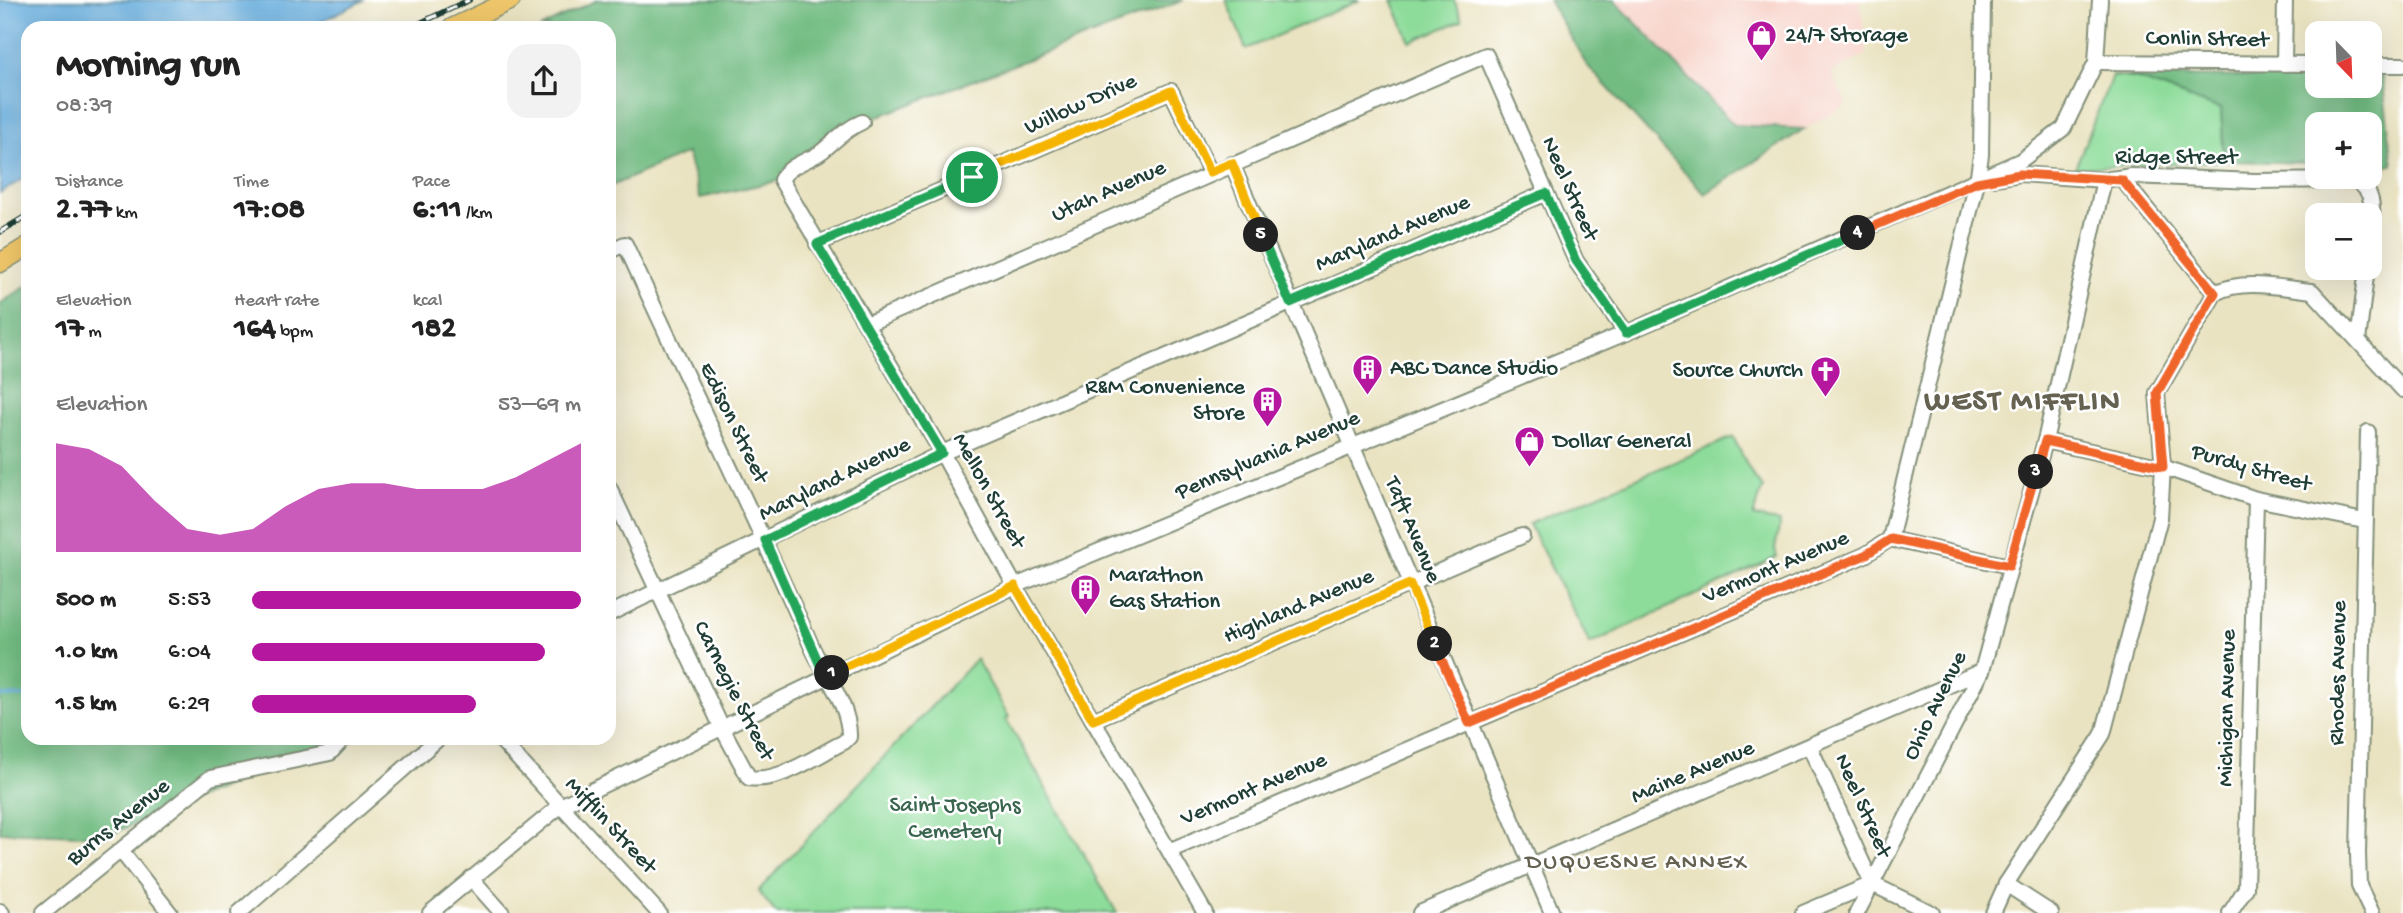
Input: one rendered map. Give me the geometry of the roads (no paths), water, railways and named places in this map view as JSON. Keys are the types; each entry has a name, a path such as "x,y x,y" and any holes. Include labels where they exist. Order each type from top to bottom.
{"main road":[{"path":"466,21 510,0"},
{"path":"0,263 21,250"}],"street":[{"path":"1983,0 1981,155 1977,182 1891,539 2009,566"},
{"name":"Pennsylvania Avenue","path":"430,913 560,806 1015,586 1626,333 2021,161 2064,128 2096,62 2100,0"},
{"path":"2284,64 2285,0"},
{"name":"Utah Avenue","path":"867,324 1210,172 1486,55"},
{"name":"Neel Street","path":"1486,55 1579,265 1626,333"},
{"name":"Conlin Street","path":"2096,62 2305,64"},
{"path":"2382,65 2403,65"},
{"name":"Willow Drive","path":"817,244 1171,91 1210,172"},
{"name":"Mellon Street","path":"862,122 836,137 821,152 784,173 780,180 942,453 1015,586 1171,850 1205,913"},
{"name":"Taft Avenue","path":"1232,163 1552,913"},
{"name":"Ridge Street","path":"1977,182 2020,174 2104,180 2122,180 2131,176 2255,181 2354,180 2366,185 2371,192 2371,203"},
{"name":"Ohio Avenue","path":"1857,913 1982,671 2045,441 2104,180"},
{"path":"2122,180 2215,293"},
{"name":"Maryland Avenue","path":"616,610 942,453 1546,193"},
{"name":"Edison Street","path":"616,248 625,244 765,540 825,677 837,696"},
{"path":"2358,341 2366,280"},
{"path":"1993,913 2006,884 2103,734 2160,518 2163,467 2157,393 2215,293 2228,287 2256,286 2312,291 2403,390"},
{"name":"Rhodes Avenue","path":"2368,432 2358,853 2359,886 2372,913"},
{"name":"Purdy Street","path":"2045,441 2163,467 2256,499 2364,522"},
{"name":"Michigan Avenue","path":"2230,913 2246,888 2256,499"},
{"name":"Carnegie Street","path":"616,502 721,726 749,778 759,780 776,775 849,737 846,713 837,696"},
{"name":"Highland Avenue","path":"1093,720 1522,536"},
{"name":"Vermont Avenue","path":"1171,850 1865,555 1891,539"},
{"name":"Maine Avenue","path":"1420,913 1982,671"},
{"name":"Burns Avenue","path":"43,913 210,779 330,753 337,745"},
{"path":"239,913 431,745"},
{"name":"Mifflin Street","path":"505,745 659,913"},
{"name":"Neel Street","path":"1810,747 1872,884"},
{"path":"121,851 170,913"},
{"path":"471,878 502,913"},
{"path":"1803,913 1872,884 1932,913"},
{"path":"2006,884 2051,913"}],"water":[{"path":"0,0 364,0 322,21 21,21 21,180 0,193"}],"waterway":[{"path":"0,696 21,696"}],"railway":[{"path":"425,21 469,0"},
{"path":"0,232 21,219"}],"place":[{"name":"24/7 Storage","path":"1762,63"},
{"name":"ABC Dance Studio","path":"1367,396"},
{"name":"Source Church","path":"1826,398"},
{"name":"R&M Convenience Store","path":"1268,428"},
{"name":"Dollar General","path":"1530,469"},
{"name":"Marathon Gas Station","path":"1086,616"}],"district":[{"name":"WEST MIFFLIN","path":"2023,403"},
{"name":"DUQUESNE ANNEX","path":"1637,863"}],"park label":[{"name":"Saint Josephs Cemetery","path":"955,819"}]}
